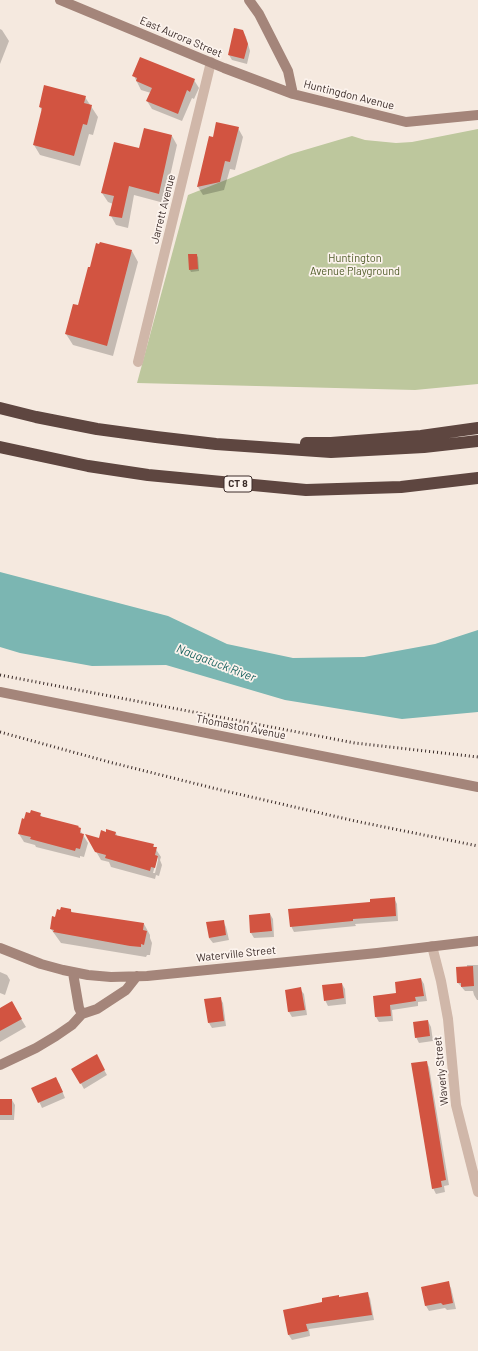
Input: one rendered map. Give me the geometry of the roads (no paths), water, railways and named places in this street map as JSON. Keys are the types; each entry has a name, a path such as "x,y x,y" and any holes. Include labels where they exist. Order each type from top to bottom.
{"highway":[{"path":"0,408 97,429 156,437 216,444 331,452 478,441"},
{"path":"216,444 331,443 421,436 478,428"},
{"name":"CT 8","path":"0,447 88,466 148,475 306,490 401,487 478,478"}],"main road":[{"name":"East Aurora Street","path":"60,0 224,68 293,94"},
{"name":"Huntingdon Avenue","path":"249,0 259,14 288,71 293,94 406,122 478,115"},
{"name":"Thomaston Avenue","path":"0,692 478,787"},
{"name":"Waterville Street","path":"0,948 40,964 74,973 100,977 137,976 377,953 478,941"},
{"path":"74,973 79,1008 82,1014"},
{"path":"0,1065 36,1048 56,1036 72,1025 82,1014 97,1009 126,990 137,976"}],"street":[{"name":"Jarrett Avenue","path":"138,362 211,62"},
{"name":"Waverly Street","path":"432,946 441,981 448,1019 456,1106 478,1192"}],"water":[{"name":"Naugatuck River","path":"0,572 168,616 227,644 293,658 364,657 435,644 478,630 478,712 402,719 285,700 166,665 92,666 20,653 0,647"}],"railway":[{"path":"0,675 355,743 478,757"},
{"path":"0,732 109,762 221,790 355,821 478,846"}],"park label":[{"name":"Huntington Avenue Playground","path":"355,264"}]}
